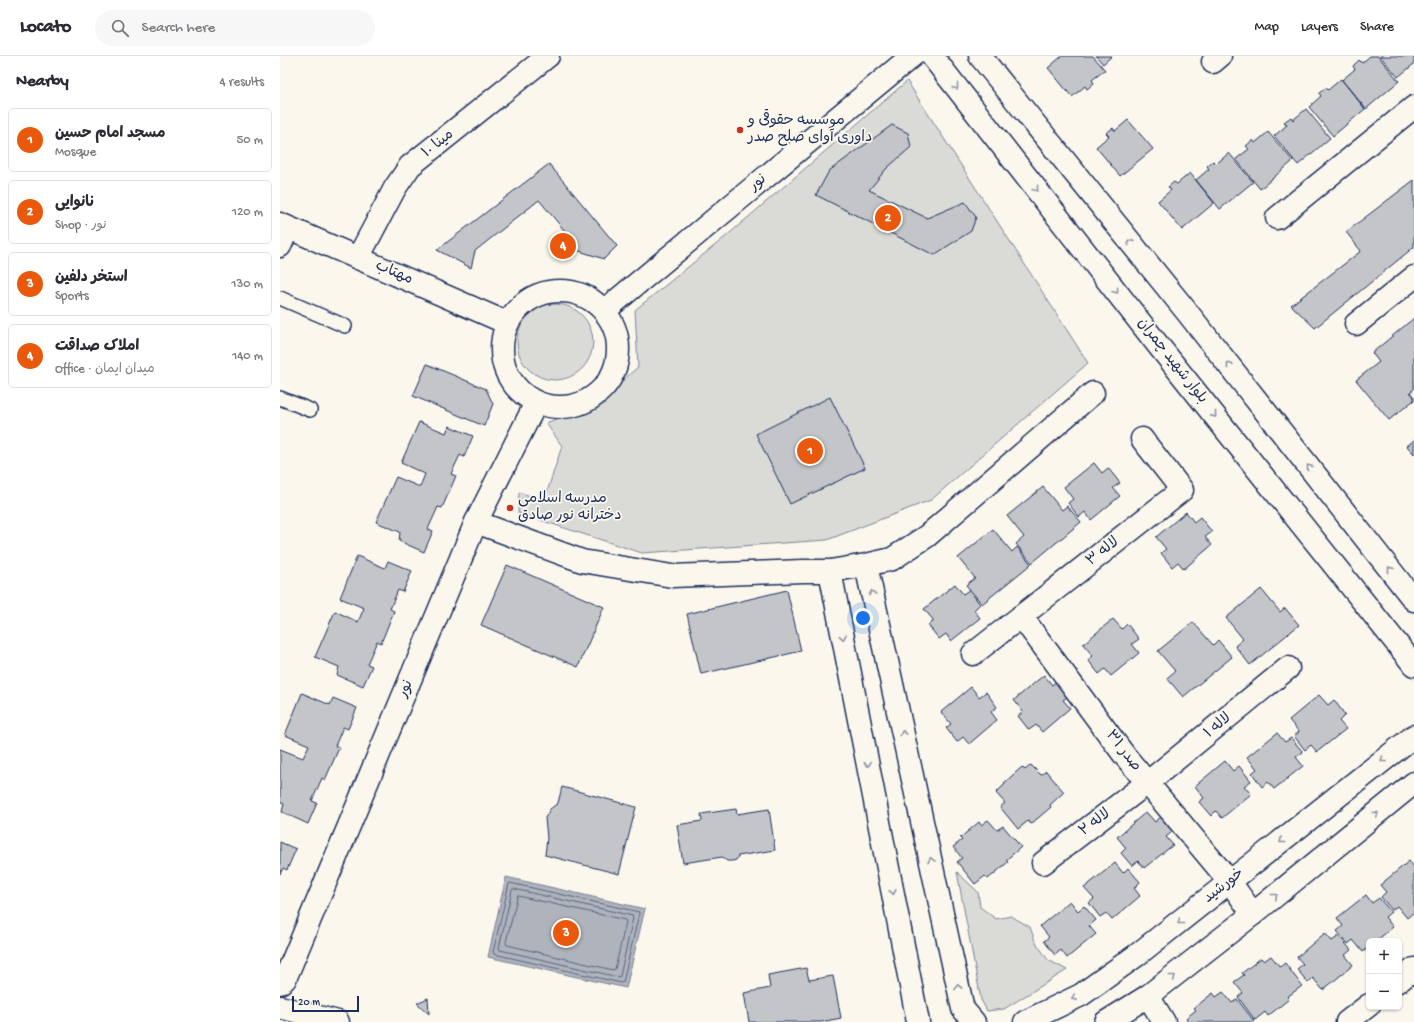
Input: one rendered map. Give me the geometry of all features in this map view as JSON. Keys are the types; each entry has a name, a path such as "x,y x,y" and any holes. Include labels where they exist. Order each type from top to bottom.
{"street":[{"name":"مینا ۱۰","path":"358,258 395,188 410,166 548,56"},
{"name":"نور","path":"604,311 912,56"},
{"name":"بلوار شهید چمران","path":"932,56 1153,339 1414,665"},
{"path":"980,56 1188,312 1414,600"},
{"path":"1276,218 1414,106"},
{"name":"مهتاب","path":"283,233 358,258 507,323"},
{"path":"1356,324 1414,277"},
{"path":"562,290 584,296 604,311 614,328 618,347 614,369 605,386 587,401 567,407 536,403 515,388 504,369 501,347 507,323 526,301 543,293 562,290"},
{"path":"476,522 582,561 672,576 803,570 830,571 866,565 892,559 928,536 1093,393"},
{"name":"نور","path":"288,1013 282,981 476,522 536,403"},
{"name":"لاله ۳","path":"973,654 1182,490 1142,439"},
{"path":"866,565 962,1018"},
{"path":"830,571 920,1020"},
{"name":"صدر ۳۱","path":"1021,616 1125,756 1230,882 1253,914"},
{"name":"لاله ۱","path":"1147,784 1288,668"},
{"name":"خورشید","path":"1025,1022 1080,995 1137,955 1414,736"},
{"path":"1106,1022 1148,996 1253,914 1414,783"},
{"name":"لاله ۲","path":"1043,863 1147,784"},
{"path":"1402,979 1414,969"},
{"path":"1148,996 1164,1022"},
{"path":"1347,1022 1366,1007"},
{"path":"288,1013 338,1022"}],"lane":[{"path":"280,298 345,326"},
{"path":"280,398 310,410"}],"shaded area":[{"path":"907,81 1088,363 931,500 827,540 642,553 518,513 519,492 544,501 562,446 546,423 595,404 638,367 635,310 724,238"},
{"path":"548,304 562,304 576,310 587,321 593,335 593,349 590,357 582,369 576,374 562,380 548,380 534,374 523,363 517,349 517,335 523,321 534,310"},
{"path":"957,872 978,892 980,907 996,919 1011,916 1030,927 1035,941 1048,960 1067,970 1004,1009 987,1011 981,1000"}],"water":[{"path":"506,877 645,909 626,988 488,957"}],"building":[{"path":"1062,56 1093,56 1105,70 1092,80 1094,83 1087,89 1085,86 1072,97 1048,68"},
{"path":"1096,56 1112,56 1103,64"},
{"path":"1370,56 1378,56 1399,81 1366,109 1342,80 1355,69 1353,66 1359,60 1362,63"},
{"path":"1380,56 1414,56 1414,64 1398,77"},
{"path":"1341,79 1365,109 1333,136 1309,107 1321,96 1319,93 1326,88 1328,90"},
{"path":"1306,109 1330,138 1298,165 1274,136 1287,125 1284,122 1291,117 1293,120"},
{"path":"1128,120 1153,149 1120,176 1096,147 1109,136 1106,133 1113,128 1115,131"},
{"path":"892,125 908,133 911,147 886,169 869,190 927,218 965,202 976,217 971,231 934,255 816,195 829,171"},
{"path":"1268,132 1293,161 1260,189 1236,159 1249,149 1246,146 1253,140 1255,143"},
{"path":"1229,153 1253,182 1220,209 1196,180 1209,169 1207,166 1213,161 1216,164"},
{"path":"549,164 617,246 604,259 567,247 569,236 539,200 475,251 471,268 437,250"},
{"path":"1190,173 1214,203 1182,230 1158,201 1171,190 1168,187 1174,182 1177,184"},
{"path":"1414,180 1414,247 1315,328 1291,305 1361,251 1346,232"},
{"path":"1414,318 1414,389 1410,392 1414,397 1414,400 1389,420 1356,380 1379,362 1372,353"},
{"path":"427,364 486,389 493,404 484,426 413,396"},
{"path":"830,397 865,468 790,504 756,434"},
{"path":"419,422 446,433 449,426 473,436 464,457 460,455 451,474 456,476 442,508 438,507 428,529 433,531 424,552 399,541 400,532 376,522 396,477 420,487 425,474 401,463"},
{"path":"1414,440 1414,454 1407,446"},
{"path":"1094,463 1102,473 1108,468 1120,483 1113,488 1120,496 1091,520 1085,512 1079,517 1068,503 1073,499 1064,487"},
{"path":"1043,487 1062,510 1067,506 1081,522 1032,563 1016,544 1024,537 1007,516"},
{"path":"1186,512 1194,522 1200,517 1212,532 1205,537 1212,545 1184,569 1178,562 1172,567 1161,553 1166,549 1156,537"},
{"path":"993,529 1012,552 1017,547 1031,564 982,604 966,585 975,578 958,558"},
{"path":"357,556 385,568 388,561 412,571 403,592 398,590 390,609 394,611 381,643 377,641 367,664 372,666 363,686 337,675 339,667 315,657 335,611 358,622 364,608 340,598"},
{"path":"507,565 604,607 578,667 481,625"},
{"path":"955,584 963,594 969,590 980,604 974,610 980,618 951,641 946,634 939,639 928,625 934,621 924,609"},
{"path":"1261,589 1280,612 1285,608 1299,625 1250,665 1235,646 1243,639 1226,618"},
{"path":"787,590 801,651 701,674 687,614"},
{"path":"1113,619 1122,629 1127,624 1139,639 1132,644 1139,653 1111,676 1105,669 1099,674 1088,660 1093,656 1083,644"},
{"path":"1193,622 1213,645 1218,640 1232,657 1183,697 1167,678 1175,671 1158,651"},
{"path":"1044,675 1052,685 1058,680 1070,695 1063,700 1070,708 1042,732 1036,725 1029,730 1018,716 1023,712 1014,700"},
{"path":"971,687 979,697 986,692 997,707 991,712 997,720 969,744 963,737 957,742 946,728 951,724 941,712"},
{"path":"302,693 330,705 333,698 357,708 348,729 343,727 335,746 339,748 325,780 322,778 312,801 317,803 308,824 282,812 284,804 280,802 280,749 303,758 309,745 285,735"},
{"path":"1319,695 1328,705 1334,700 1345,715 1339,721 1346,729 1317,752 1311,745 1305,750 1294,736 1299,732 1289,720"},
{"path":"1277,733 1285,742 1291,738 1303,752 1296,757 1303,766 1274,789 1268,782 1262,787 1252,773 1257,769 1247,757"},
{"path":"1225,761 1233,771 1239,766 1251,781 1244,786 1251,794 1222,818 1216,811 1211,816 1199,802 1204,798 1195,786"},
{"path":"1031,765 1041,775 1046,771 1064,792 1050,805 1051,807 1031,824 1028,821 1018,829 1000,807 1005,803 996,793 1005,784 1004,783 1022,767 1025,770"},
{"path":"562,787 636,807 619,874 545,855 547,838 545,818 550,809 558,803"},
{"path":"736,809 737,814 769,809 775,850 738,856 736,860 732,861 727,861 722,857 683,863 677,825 702,821 701,814"},
{"path":"1146,812 1155,822 1161,817 1173,831 1166,837 1173,845 1144,868 1138,861 1132,866 1121,853 1126,848 1117,837"},
{"path":"988,820 997,830 1003,826 1021,847 1006,860 1008,862 988,879 985,876 975,884 957,862 962,858 953,847 962,840 960,838 979,822 981,825"},
{"path":"280,842 296,849 287,870 283,868 280,874"},
{"path":"1409,861 1414,867 1414,912 1407,918 1397,906 1392,910 1381,897 1386,892 1380,885"},
{"path":"1115,863 1123,873 1128,868 1140,882 1134,888 1140,896 1112,920 1106,913 1100,917 1089,903 1094,899 1084,888"},
{"path":"1366,895 1372,903 1379,898 1391,912 1385,917 1393,927 1380,938 1366,938 1366,950 1363,952 1353,940 1348,944 1337,931 1343,926 1337,918"},
{"path":"1070,901 1078,911 1084,906 1096,920 1089,926 1096,934 1067,958 1061,950 1055,955 1044,941 1049,937 1040,926"},
{"path":"1325,933 1332,941 1339,936 1351,950 1345,955 1353,965 1323,990 1313,978 1308,983 1297,969 1303,964 1297,957"},
{"path":"1271,956 1280,967 1285,963 1302,986 1287,997 1289,999 1268,1016 1265,1012 1255,1020 1238,997 1243,993 1234,982 1244,975 1242,973 1261,958 1264,961"},
{"path":"806,968 809,980 833,976 841,1018 821,1022 749,1022 744,993 770,988 768,975"},
{"path":"1223,992 1232,1003 1237,999 1254,1021 1189,1022 1186,1018 1196,1010 1194,1008 1213,993 1216,997"},
{"path":"428,998 429,1014 417,1003"}],"place":[{"name":"موسسه حقوقی و داوری آوای صلح صدر","path":"740,130"},
{"name":"نانوایی","path":"888,218"},
{"name":"املاک صداقت","path":"563,246"},
{"name":"مسجد امام‌ حسین","path":"810,451"},
{"name":"مدرسه اسلامی دخترانه نور صادق","path":"510,508"},
{"name":"استخر دلفین","path":"566,933"}]}
